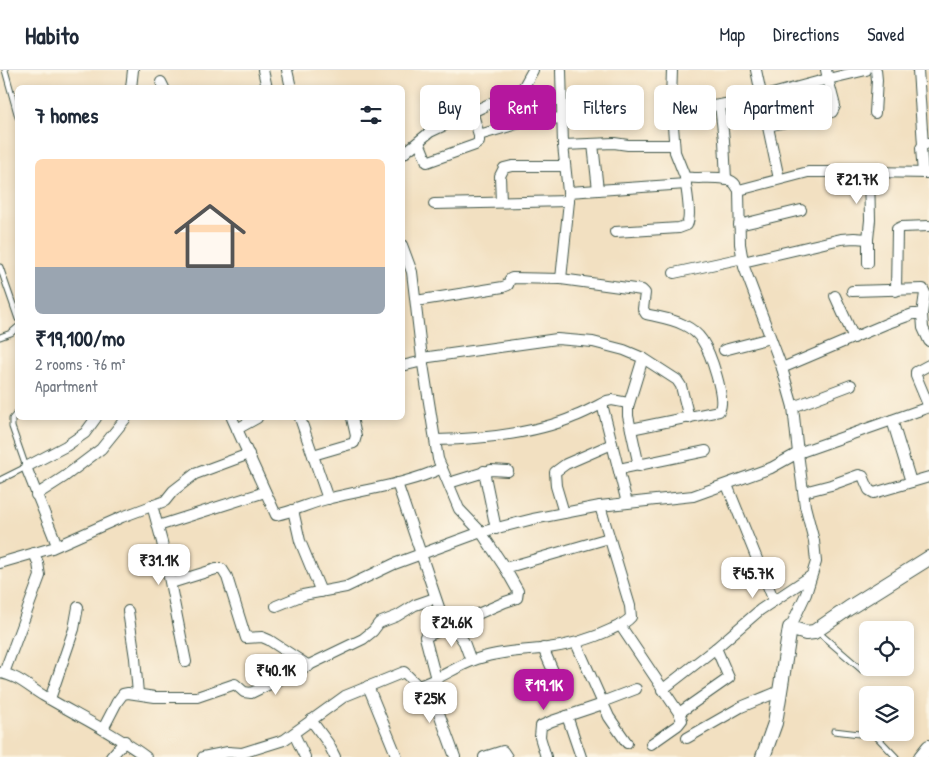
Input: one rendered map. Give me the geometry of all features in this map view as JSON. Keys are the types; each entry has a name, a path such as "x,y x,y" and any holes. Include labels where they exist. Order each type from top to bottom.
{"street":[{"path":"131,85 133,70"},
{"path":"263,70 266,85"},
{"path":"287,70 290,85"},
{"path":"480,107 523,88 533,70"},
{"path":"561,70 563,145 569,196 561,279"},
{"path":"672,70 672,85"},
{"path":"756,70 759,85"},
{"path":"797,85 827,75 866,70"},
{"path":"875,113 876,70"},
{"path":"739,190 808,172 926,173 921,148 926,144 924,84 918,70"},
{"path":"832,94 835,106 832,112"},
{"path":"716,106 726,104"},
{"path":"720,105 726,180"},
{"path":"479,134 528,121 562,118"},
{"path":"405,152 434,130"},
{"path":"419,142 426,161 430,162 476,145 479,142 478,130"},
{"path":"614,232 679,228 686,225 688,213 685,180 675,152 673,130"},
{"path":"769,130 779,179"},
{"path":"593,144 598,190"},
{"path":"563,145 674,145"},
{"path":"501,202 500,176 504,168 512,166 565,166"},
{"path":"868,263 870,220 869,172"},
{"path":"434,204 501,202 569,196 598,190 694,179 726,180 734,183 739,190 740,244 743,260 782,368 793,407 805,506 814,541 816,562 806,594 790,628 775,723 763,757"},
{"path":"739,225 801,210"},
{"path":"896,291 897,229 901,227 929,226"},
{"path":"674,273 841,239 868,239"},
{"path":"405,253 412,272 422,360 438,459 460,509 481,532 518,591 517,598 425,637 432,681 455,757"},
{"path":"416,301 503,287 508,285 510,278 561,279 642,290 645,294 643,309 646,314 685,325 697,334 706,347 716,375 722,404 719,411 631,430"},
{"path":"852,291 924,290 923,328 929,341"},
{"path":"835,296 854,338"},
{"path":"782,368 897,320 913,314 922,314"},
{"path":"724,350 770,338"},
{"path":"405,365 422,360 557,339 593,342 624,350 643,358 677,380 681,386 689,418"},
{"path":"639,466 628,416 628,403 643,358"},
{"path":"276,606 303,596 346,587 380,570 481,532 600,506 693,496 727,485 771,468 798,453 929,407 916,372 929,365"},
{"path":"793,407 851,385"},
{"path":"436,440 467,439 546,426 575,417 612,400 628,403"},
{"path":"602,404 626,503"},
{"path":"57,546 26,467 66,446 85,433 95,420"},
{"path":"36,495 101,449 124,420"},
{"path":"233,420 276,514 430,474 442,468"},
{"path":"237,429 253,420"},
{"path":"301,420 328,499"},
{"path":"313,455 354,443 356,436 352,420"},
{"path":"892,420 911,482"},
{"path":"564,513 556,486 555,472 566,464 612,444"},
{"path":"619,469 706,451"},
{"path":"0,563 57,546 122,517 165,501 173,491 195,474 249,454"},
{"path":"449,483 484,471 498,469 508,471"},
{"path":"484,471 496,529"},
{"path":"804,492 831,486 859,475 863,476 869,490 874,493 929,477"},
{"path":"396,483 435,598 449,627 464,642 470,661"},
{"path":"727,485 774,601"},
{"path":"158,526 265,492"},
{"path":"152,505 171,582 186,662"},
{"path":"203,757 228,752 242,753 252,751 284,740 345,696 404,672 418,686 432,681 470,661 507,651 576,643 601,634 627,621 631,617 631,612 600,506"},
{"path":"292,510 300,541 321,592"},
{"path":"505,568 608,538"},
{"path":"34,553 40,576 2,673 20,680 125,741 146,757"},
{"path":"790,628 806,633 816,631 929,558"},
{"path":"171,582 222,569 227,577 246,638 262,637 269,640 308,666"},
{"path":"662,690 716,648 760,610 811,576"},
{"path":"103,729 120,698 128,693 155,697 197,697 235,684 244,692 251,693 363,639 379,623 415,605 435,598"},
{"path":"50,699 74,629 78,607"},
{"path":"128,611 138,694"},
{"path":"620,625 682,720 651,744"},
{"path":"576,643 602,703 617,731 627,743"},
{"path":"543,648 560,687"},
{"path":"679,713 729,678 716,648"},
{"path":"368,686 397,757"},
{"path":"546,757 540,737 541,726 636,689"},
{"path":"687,738 741,707 780,691"},
{"path":"568,716 581,757"},
{"path":"311,720 328,743 334,757"},
{"path":"294,734 305,757"},
{"path":"111,757 125,741"},
{"path":"920,757 929,747"},
{"path":"484,757 503,751 507,757"}],"lane":[{"path":"5,70 15,106"},
{"path":"0,267 15,310"},
{"path":"0,337 15,330"},
{"path":"0,480 26,467 14,437 12,419 15,416"},
{"path":"816,631 859,667"},
{"path":"834,731 876,736 896,757"}]}
